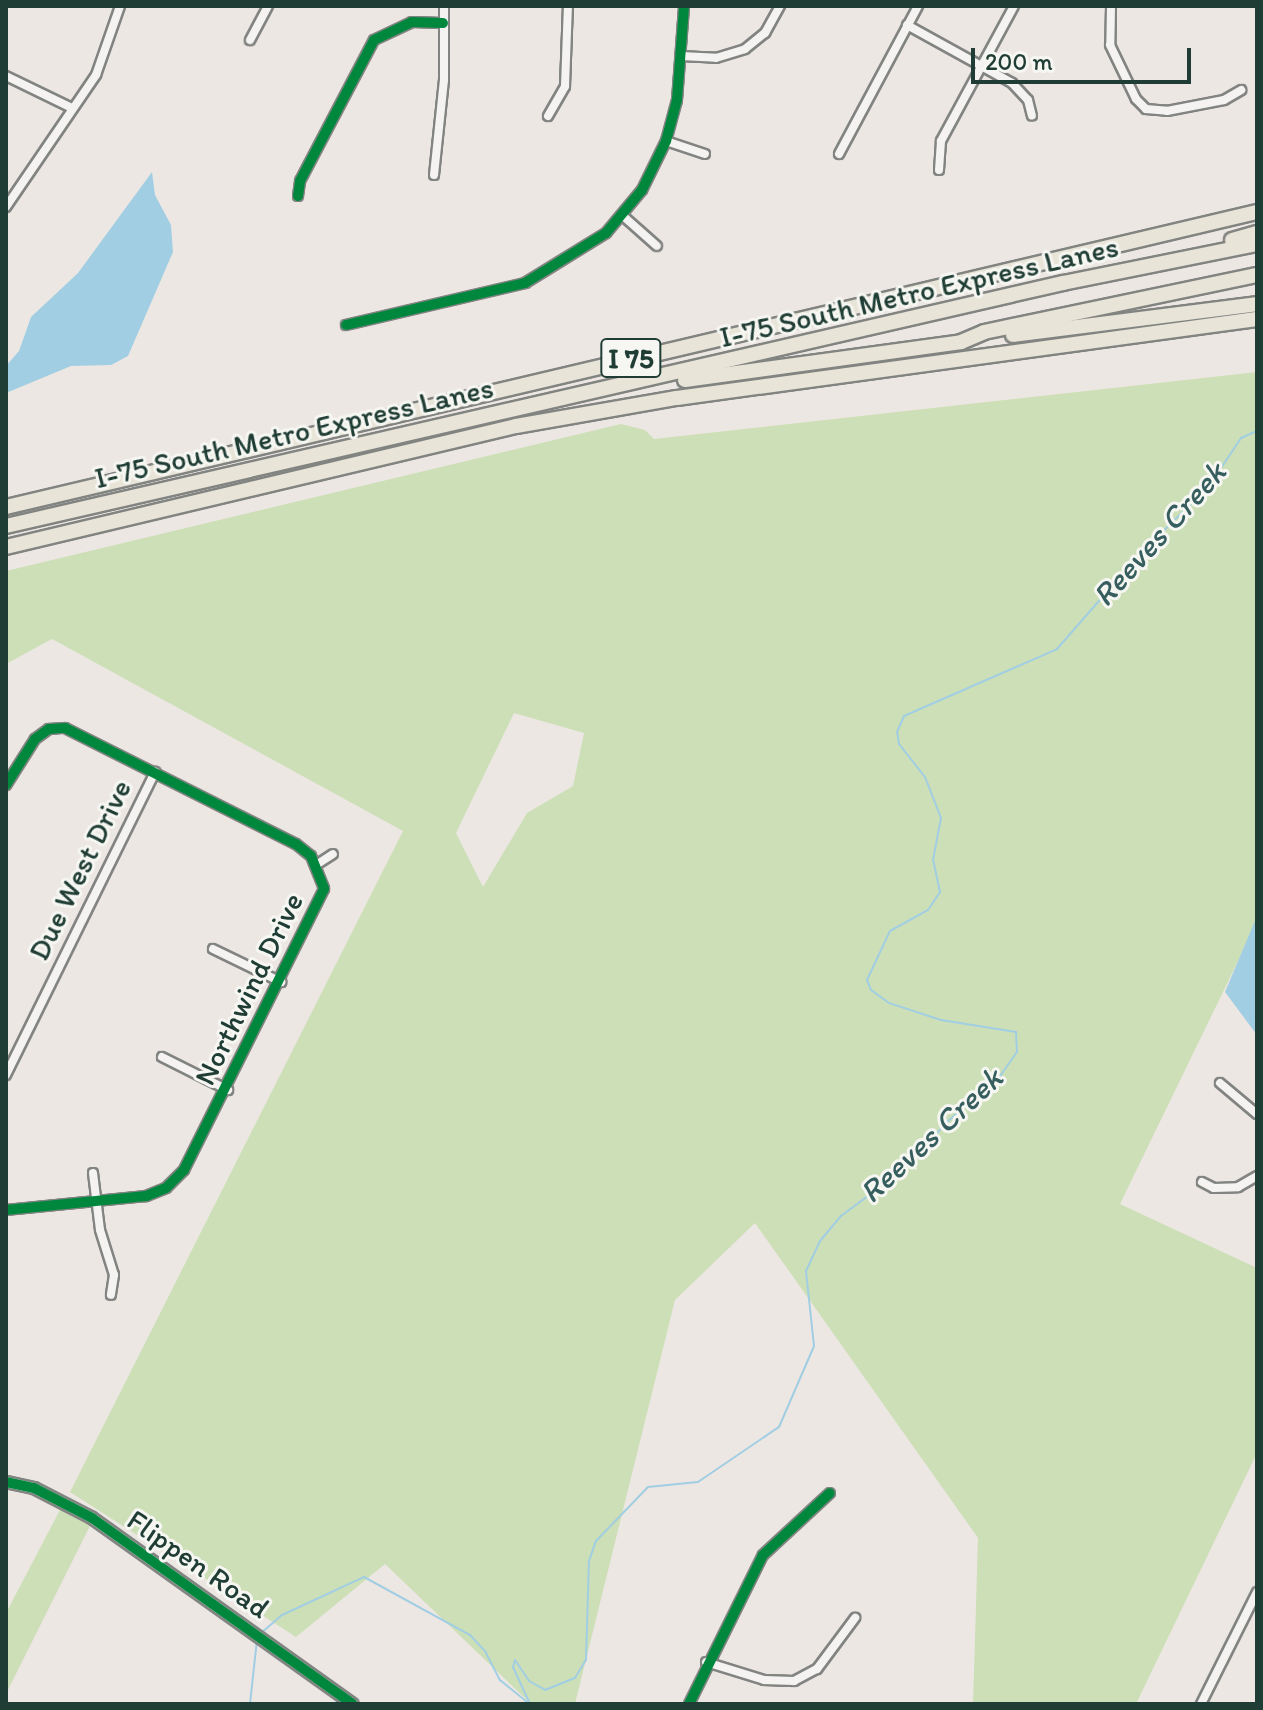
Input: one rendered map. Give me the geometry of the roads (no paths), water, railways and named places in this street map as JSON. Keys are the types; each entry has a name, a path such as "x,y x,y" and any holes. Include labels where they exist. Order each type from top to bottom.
{"highway":[{"name":"I 75","path":"6,507 1257,212"},
{"path":"1065,282 1257,233"},
{"name":"I-75 South Metro Express Lanes","path":"6,526 1065,282 1257,244"},
{"name":"I-75 South Metro Express Lanes","path":"593,393 961,342 984,332 1257,275"},
{"path":"961,342 1257,304"},
{"name":"I 75","path":"6,547 516,426 677,398 1257,319"}],"street":[{"path":"6,207 103,61 120,6"},
{"path":"250,40 268,6"},
{"path":"434,175 443,96 444,6"},
{"path":"548,116 565,86 568,6"},
{"path":"346,325 525,283 575,257 623,216 666,141 681,56 684,6"},
{"path":"681,56 716,58 741,52 763,35 780,6"},
{"path":"839,154 918,6"},
{"path":"939,170 941,141 1014,6"},
{"path":"1111,6 1110,45 1136,99 1146,109 1167,111 1224,100 1241,90"},
{"path":"298,196 300,181 374,40 412,22 443,23"},
{"path":"907,25 980,64 1023,92 1032,116"},
{"path":"6,76 72,108"},
{"path":"666,141 705,154"},
{"path":"623,216 657,246"},
{"name":"Northwind Drive","path":"6,785 18,760 49,729 65,728 296,844 316,865 324,889 320,904 228,1090 184,1170 166,1188 95,1203 6,1210"},
{"name":"Due West Drive","path":"6,1075 155,772"},
{"path":"316,865 333,854"},
{"path":"213,949 281,982"},
{"path":"162,1057 228,1090"},
{"path":"1220,1083 1257,1114"},
{"path":"93,1173 95,1203 114,1275 111,1295"},
{"path":"1202,1182 1214,1188 1238,1187 1257,1176"},
{"name":"Flippen Road","path":"6,1482 34,1488 92,1518 353,1704"},
{"path":"689,1704 706,1662 766,1552 830,1493"},
{"path":"1201,1704 1257,1592"},
{"path":"706,1662 764,1680 794,1681 817,1669 855,1618"}],"water":[{"path":"152,172 155,195 171,225 173,252 128,356 111,365 71,366 6,393 6,366 19,351 31,317 78,273"},
{"path":"1257,916 1257,1035 1225,992"}],"waterway":[{"name":"Reeves Creek","path":"530,1704 513,1667 515,1660 529,1681 545,1690 575,1678 586,1660 589,1561 596,1541 648,1487 698,1482 779,1427 814,1346 806,1271 820,1241 841,1216 903,1170 948,1121 998,1079 1017,1052 1016,1032 941,1020 889,1003 871,990 867,980 890,931 928,910 940,892 933,860 941,818 925,777 899,744 897,732 904,716 1057,649 1138,556 1209,486 1241,438 1257,431"},
{"name":"Reeves Creek","path":"260,1634 282,1615 364,1577 470,1635 485,1651 500,1680 528,1703"},
{"name":"Reeves Creek","path":"250,1704 257,1640"}]}
